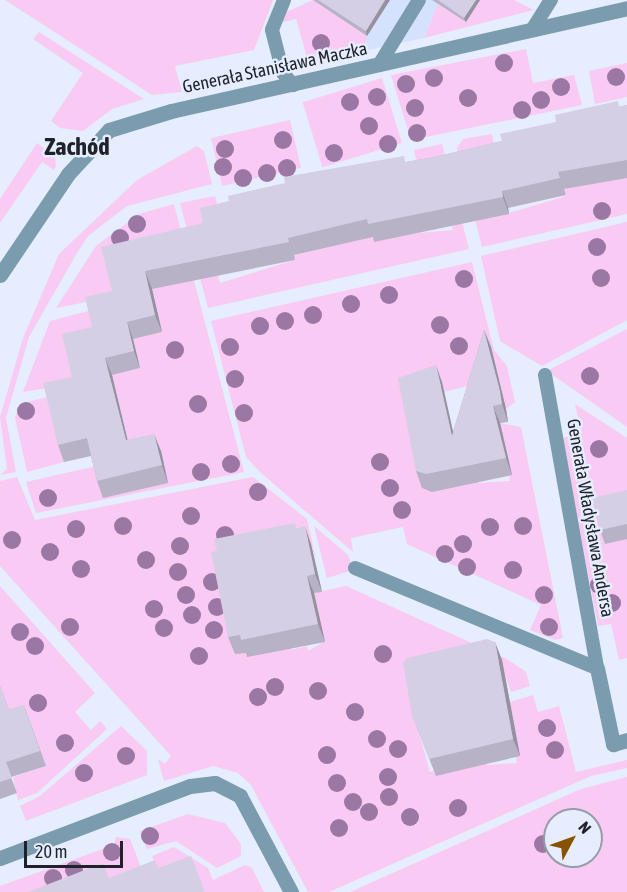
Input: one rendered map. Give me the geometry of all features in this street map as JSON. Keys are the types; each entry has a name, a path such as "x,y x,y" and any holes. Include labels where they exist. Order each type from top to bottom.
{"street":[{"name":"Generała Stanisława Maczka","path":"0,275 68,174 109,130 627,8"},
{"name":"Generała Władysława Andersa","path":"597,668 613,744 627,740"},
{"path":"0,858 190,786 214,783 240,796 291,892"}],"lane":[{"path":"284,0 272,30 283,73 293,85"},
{"path":"379,65 419,0"},
{"path":"531,30 551,0"},
{"name":"Generała Władysława Andersa","path":"545,375 597,668"},
{"path":"355,568 597,668"}],"shaded area":[{"path":"5,0 273,0 254,50 175,66 182,92 152,95"},
{"path":"313,0 480,0 466,22 438,4 424,38 364,51 366,43"},
{"path":"313,0 367,36 364,51 308,61 296,19 283,22 282,14"},
{"path":"480,0 514,0 534,10 424,38 438,4 466,22"},
{"path":"39,32 144,99 112,109 83,131 60,128 51,121 83,73 33,39"},
{"path":"526,49 533,83 574,75 582,105 411,140 391,75"},
{"path":"627,63 627,97 595,104 589,71"},
{"path":"382,78 402,143 323,167 303,102"},
{"path":"290,120 301,168 222,186 211,138"},
{"path":"492,134 497,161 480,166 492,218 566,196 564,189 627,176 627,214 482,247 457,148 463,139"},
{"path":"37,143 55,157 56,166 54,170 42,162 0,223 0,199"},
{"path":"442,144 469,249 208,308 180,203 215,196 222,222 206,226 220,283 295,260 294,255 373,237 453,230 441,172 420,177 414,150"},
{"path":"197,146 204,151 212,184 127,206 88,236 77,253 29,337 6,418 16,472 0,475 7,469 0,417 23,338 59,254 137,180"},
{"path":"174,204 244,472 36,513 26,482 132,458 112,375 140,368 133,339 162,332 152,289 56,308 96,246 139,214"},
{"path":"627,222 627,320 542,366 500,341 481,256"},
{"path":"472,262 494,350 507,366 515,402 506,409 482,382 444,392 442,383 409,390 479,483 510,481 500,423 521,427 563,638 555,640 530,630 541,605 407,544 403,527 351,538 353,552 261,473 246,457 211,321"},
{"path":"123,302 76,383 23,392 50,321"},
{"path":"627,329 627,427 547,371"},
{"path":"83,388 50,401 64,462 27,472 15,418 20,404"},
{"path":"575,404 627,438 627,658 619,660 611,624 598,626 562,438 582,433"},
{"path":"17,477 35,520 253,477 307,519 317,564 311,544 291,650 307,646 308,651 324,642 314,593 346,586 507,659 526,672 530,686 511,692 500,660 419,733 430,772 484,758 487,765 517,763 506,703 533,695 538,712 559,706 576,772 627,760 627,768 591,776 329,892 308,892 251,785 238,773 213,766 164,781 158,759 165,764 171,756 0,566 0,481"},
{"path":"314,526 348,555 353,570 327,578"},
{"path":"0,586 95,693 75,712 91,730 100,721 107,729 37,793 18,800 13,777 45,766 14,725 0,691"},
{"path":"121,726 147,751 147,775 26,821 20,806 40,796"},
{"path":"627,777 627,892 350,892 581,789"},
{"path":"188,814 225,823 241,844 241,856 217,868 176,841 147,849 140,831"},
{"path":"116,837 130,839 146,880 71,892 0,892 0,886 114,845"},
{"path":"174,847 208,868 213,880 245,865 252,868 264,892 205,892 160,874 152,856"}],"building":[{"path":"318,0 385,0 366,31"},
{"path":"438,0 476,0 464,18"},
{"path":"618,101 619,107 627,105 627,160 558,172 560,178 502,191 503,197 368,224 367,219 288,238 289,242 145,271 155,315 127,322 134,351 105,358 126,440 154,434 162,465 97,481 87,438 58,445 43,383 72,377 62,334 92,327 85,297 112,291 101,247 203,223 200,208 229,201 228,196 285,183 284,177 404,156 405,162 435,157 502,141 500,134 556,122 555,115"},
{"path":"484,330 500,391 502,404 493,406 506,458 426,474 416,471 398,378 436,365 452,436"},
{"path":"627,490 627,524 600,530 592,498"},
{"path":"295,523 296,529 305,526 315,574 307,576 318,624 241,640 240,635 228,637 211,552 217,551 214,539"},
{"path":"487,639 495,642 513,739 429,759 412,715 403,663 407,658"},
{"path":"0,686 9,710 24,705 40,751 6,762 12,778 0,782"},
{"path":"191,856 205,892 28,892 103,863 109,878 155,860 158,868"}],"district":[{"name":"Zachód","path":"77,147"}]}
